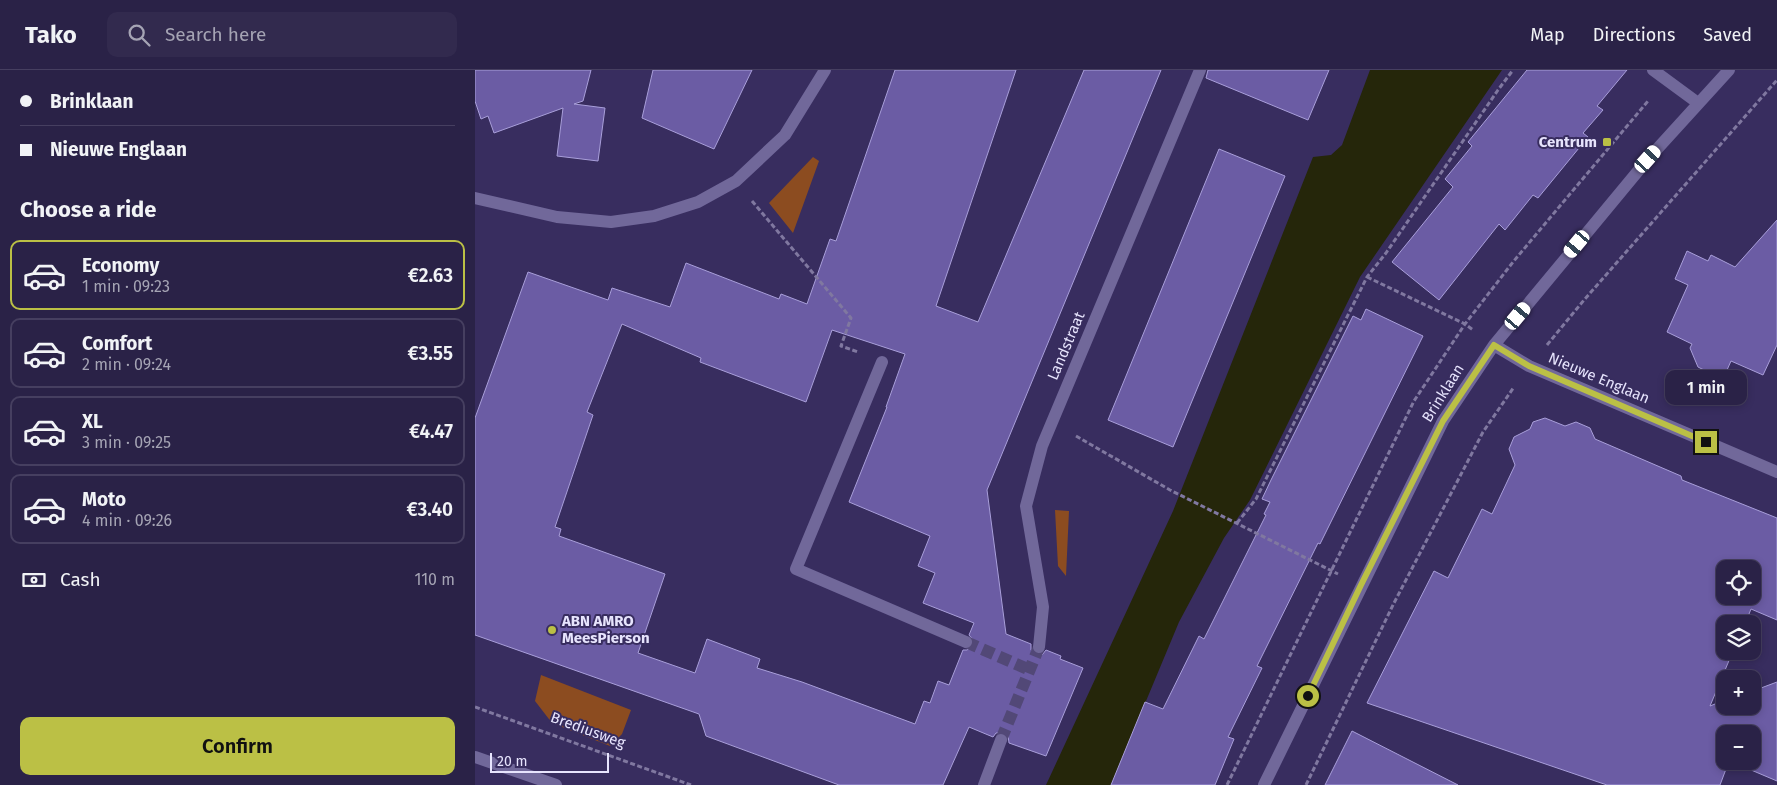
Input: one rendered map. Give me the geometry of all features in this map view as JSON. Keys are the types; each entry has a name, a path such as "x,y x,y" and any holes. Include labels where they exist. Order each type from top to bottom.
{"street":[{"path":"475,198 557,217 611,222 654,216 699,202 736,181 785,135 825,70"},
{"name":"Landstraat","path":"1039,647 1043,607 1027,506 1042,446 1200,70"},
{"path":"1653,70 1698,103"},
{"name":"Brinklaan","path":"1264,785 1443,421 1494,345 1648,159 1729,70"},
{"name":"Nieuwe Englaan","path":"1494,345 1529,366 1777,472"},
{"path":"882,362 796,569 966,642"},
{"path":"984,785 1001,740"},
{"path":"475,757 556,785"}],"path":[{"path":"1237,524 1256,499 1367,277 1386,253 1513,70"},
{"path":"1306,785 1394,602 1483,432 1529,366 1583,300 1777,80"},
{"path":"736,181 851,318 841,346 882,362"},
{"path":"1367,277 1465,324"},
{"path":"1051,422 1170,490 1394,602"},
{"name":"Brediusweg","path":"475,707 691,785"}],"shaded area":[{"path":"1370,70 1502,70 1360,277 1250,500 1224,538 1179,622 1111,785 1046,785 1173,511 1313,157 1331,155 1342,145"},
{"path":"813,157 819,161 793,233 769,203"},
{"path":"1055,510 1069,511 1066,576 1058,566"},
{"path":"541,675 631,710 622,734 610,746 552,723 535,701"}],"building":[{"path":"475,70 591,70 583,101 574,104 605,108 598,161 557,156 563,108 494,133 488,116 481,119 475,101"},
{"path":"653,70 752,70 714,149 642,118"},
{"path":"895,70 1016,70 936,306 978,322 1084,70 1161,70 987,490 1006,634 1031,644 1031,650 1035,654 1042,655 1046,650 1061,656 1060,659 1083,668 1046,756 1009,743 1008,735 1003,732 996,733 993,737 969,727 943,785 839,785 706,736 699,714 475,635 475,418 528,272 608,300 612,288 670,307 686,263 779,299 781,294 807,304 830,239 836,241","holes":["622,324 701,358 700,362 806,402 832,330 905,354 887,407 849,502 930,536 918,566 935,573 923,603 974,623 969,635 974,641 973,646 963,650 949,685 938,681 930,703 924,701 915,724 802,682 757,668 760,659 707,639 695,673 638,653 665,574 559,536 561,529 555,527 593,415 587,412"]},
{"path":"1208,70 1329,70 1308,120 1206,78"},
{"path":"1527,70 1627,70 1597,106 1603,110 1583,133 1588,137 1538,198 1533,195 1505,230 1499,224 1439,300 1392,262 1453,187 1445,179 1472,146 1468,142"},
{"path":"1219,149 1285,176 1173,447 1108,420"},
{"path":"1777,220 1777,345 1763,375 1731,361 1727,370 1714,375 1698,367 1690,348 1692,344 1667,332 1688,285 1675,279 1687,251 1708,261 1711,255 1735,267"},
{"path":"1366,309 1423,336 1257,666 1262,668 1228,737 1234,739 1215,785 1111,785 1145,702 1163,709 1199,636 1204,639 1266,515 1264,514 1270,502 1262,499 1271,480 1353,316 1361,320"},
{"path":"1545,418 1565,426 1576,422 1590,428 1595,439 1681,476 1682,480 1777,518 1777,620 1751,609 1749,615 1716,615 1716,660 1729,660 1725,670 1716,670 1716,692 1710,706 1716,704 1716,715 1761,715 1761,688 1777,682 1777,781 1751,770 1761,770 1761,725 1716,725 1716,770 1726,770 1720,785 1607,785 1367,703 1434,571 1448,578 1482,509 1492,514 1515,465 1509,449 1514,437 1530,429 1533,422"},
{"path":"1352,731 1458,785 1325,785"}],"tunnel":[{"path":"966,642 1030,670"},
{"path":"1001,740 1039,647"}],"place":[{"name":"Centrum","path":"1607,142"},
{"name":"ABN AMRO MeesPierson","path":"552,630"}],"route":[{"path":"1308,696 1443,421 1494,345 1529,366 1706,442"}]}
